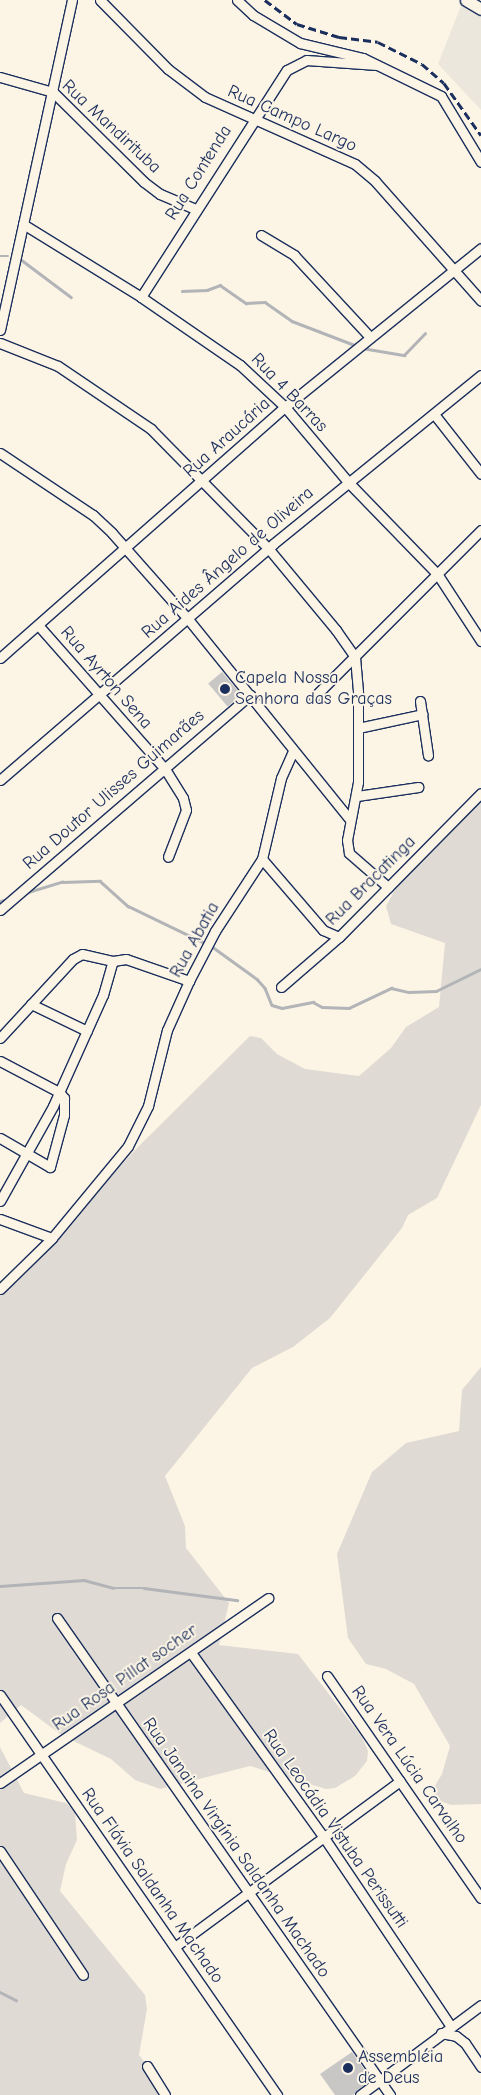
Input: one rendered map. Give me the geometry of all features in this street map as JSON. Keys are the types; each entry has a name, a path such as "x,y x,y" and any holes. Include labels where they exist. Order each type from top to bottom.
{"main road":[{"path":"466,0 481,9"}],"street":[{"path":"0,330 72,0"},
{"name":"Rua Campo Largo","path":"100,0 168,69 204,97 251,120 356,164 456,270 481,301"},
{"path":"237,0 253,15 300,43 376,65 441,96 481,162"},
{"name":"Rua Contenda","path":"141,297 251,120 296,62 376,65"},
{"name":"Rua Mandirituba","path":"0,77 53,92 144,182 160,194 196,209"},
{"name":"Rua 4 Barras","path":"23,224 214,345 285,408 349,483 438,575 481,641"},
{"path":"261,235 294,255 370,337"},
{"name":"Rua Araucária","path":"0,658 126,550 285,408 481,248"},
{"path":"0,343 58,366 151,429 204,480 268,548 355,657 358,728 357,796 350,820 349,853 388,887"},
{"name":"Rua Aides Ângelo de Oliveira","path":"0,780 100,696 268,548 481,375"},
{"path":"434,414 481,474"},
{"path":"0,453 93,515 188,619 350,820"},
{"path":"314,697 481,530"},
{"name":"Rua Ayrton Sena","path":"38,625 165,769 186,810 168,857"},
{"name":"Rua Doutor Ulisses Guimarães","path":"0,910 250,695"},
{"path":"420,701 428,755"},
{"path":"358,728 423,714"},
{"name":"Rua Abatia","path":"52,1238 128,1146 148,1106 165,1038 189,981 215,931 262,859 281,778 293,751"},
{"path":"357,796 418,787"},
{"name":"Rua Bracatinga","path":"281,987 339,937 481,793"},
{"path":"262,859 323,930 339,937"},
{"path":"0,1038 31,1004 82,954 113,962 126,959 189,981"},
{"path":"0,1201 59,1092 87,1031 113,962"},
{"path":"31,1004 87,1031"},
{"path":"0,1061 59,1092 64,1098 64,1114 50,1167 26,1155 0,1138"},
{"path":"0,1220 52,1238 0,1289"},
{"name":"Rua Rosa Pillat socher","path":"0,1783 117,1706 268,1598"},
{"name":"Rua Janaina Virgínia Saldanha Machado","path":"57,1618 249,1896 390,2095"},
{"name":"Rua Leocádia Vistuba Perissutti","path":"192,1654 325,1839 450,2025"},
{"name":"Rua Vera Lúcia Carvalho","path":"327,1676 481,1898"},
{"name":"Rua Flávia Saldanha Machado","path":"0,1696 176,1946 277,2095"},
{"path":"176,1946 249,1896 400,1780"},
{"path":"0,1851 83,1975"},
{"path":"360,2095 450,2025 481,2005"},
{"path":"441,2033 456,2036 465,2043 481,2067"},
{"path":"147,2066 165,2095"}],"shaded area":[{"path":"462,3 481,15 481,110 438,64"},
{"path":"481,799 481,1105 437,1198 408,1215 402,1228 330,1318 293,1347 252,1368 165,1476 185,1526 186,1548 229,1603 219,1645 298,1654 362,1737 368,1751 367,1761 355,1776 335,1788 326,1789 250,1766 160,1789 135,1780 111,1759 63,1736 21,1705 0,1723 0,1295 138,1147 250,1036 261,1038 277,1054 305,1069 359,1076 391,1048 406,1027 439,1007 445,943 391,924 386,906 399,883"},
{"path":"481,1367 481,1804 451,1805 435,1799 433,1789 442,1774 450,1746 414,1684 386,1669 366,1664 348,1638 337,1554 372,1472 406,1443 459,1431 462,1390"},
{"path":"0,1747 24,1793 66,1803 75,1812 77,1840 66,1864 60,1891 145,1995 147,2009 139,2055 170,2095 0,2095"}],"building":[{"name":"Capela Nossa Senhora das Graças","path":"222,672 241,695 227,707 208,684"},
{"name":"Assembléia de Deus","path":"352,2052 371,2079 353,2095 335,2095 320,2074"}],"waterway":[{"path":"0,256 8,256"},
{"path":"19,258 71,297"},
{"path":"182,291 207,290 220,285 246,303 265,302 292,321 357,346"},
{"path":"362,348 404,355 425,333"},
{"path":"25,893 62,882 100,881 128,906 205,943"},
{"path":"0,901 8,899"},
{"path":"210,945 257,979 265,988 272,1005 282,1008 313,1002 322,1007 349,1008 391,988 409,992 436,991 481,969"},
{"path":"0,1586 84,1580 113,1588 144,1588 237,1600"},
{"path":"0,1992 16,2000"}],"railway":[{"path":"265,0 297,24 339,37 378,42 422,64 444,83 481,135"}],"place":[{"name":"Capela Nossa Senhora das Graças","path":"225,689"},
{"name":"Assembléia de Deus","path":"348,2068"}]}
